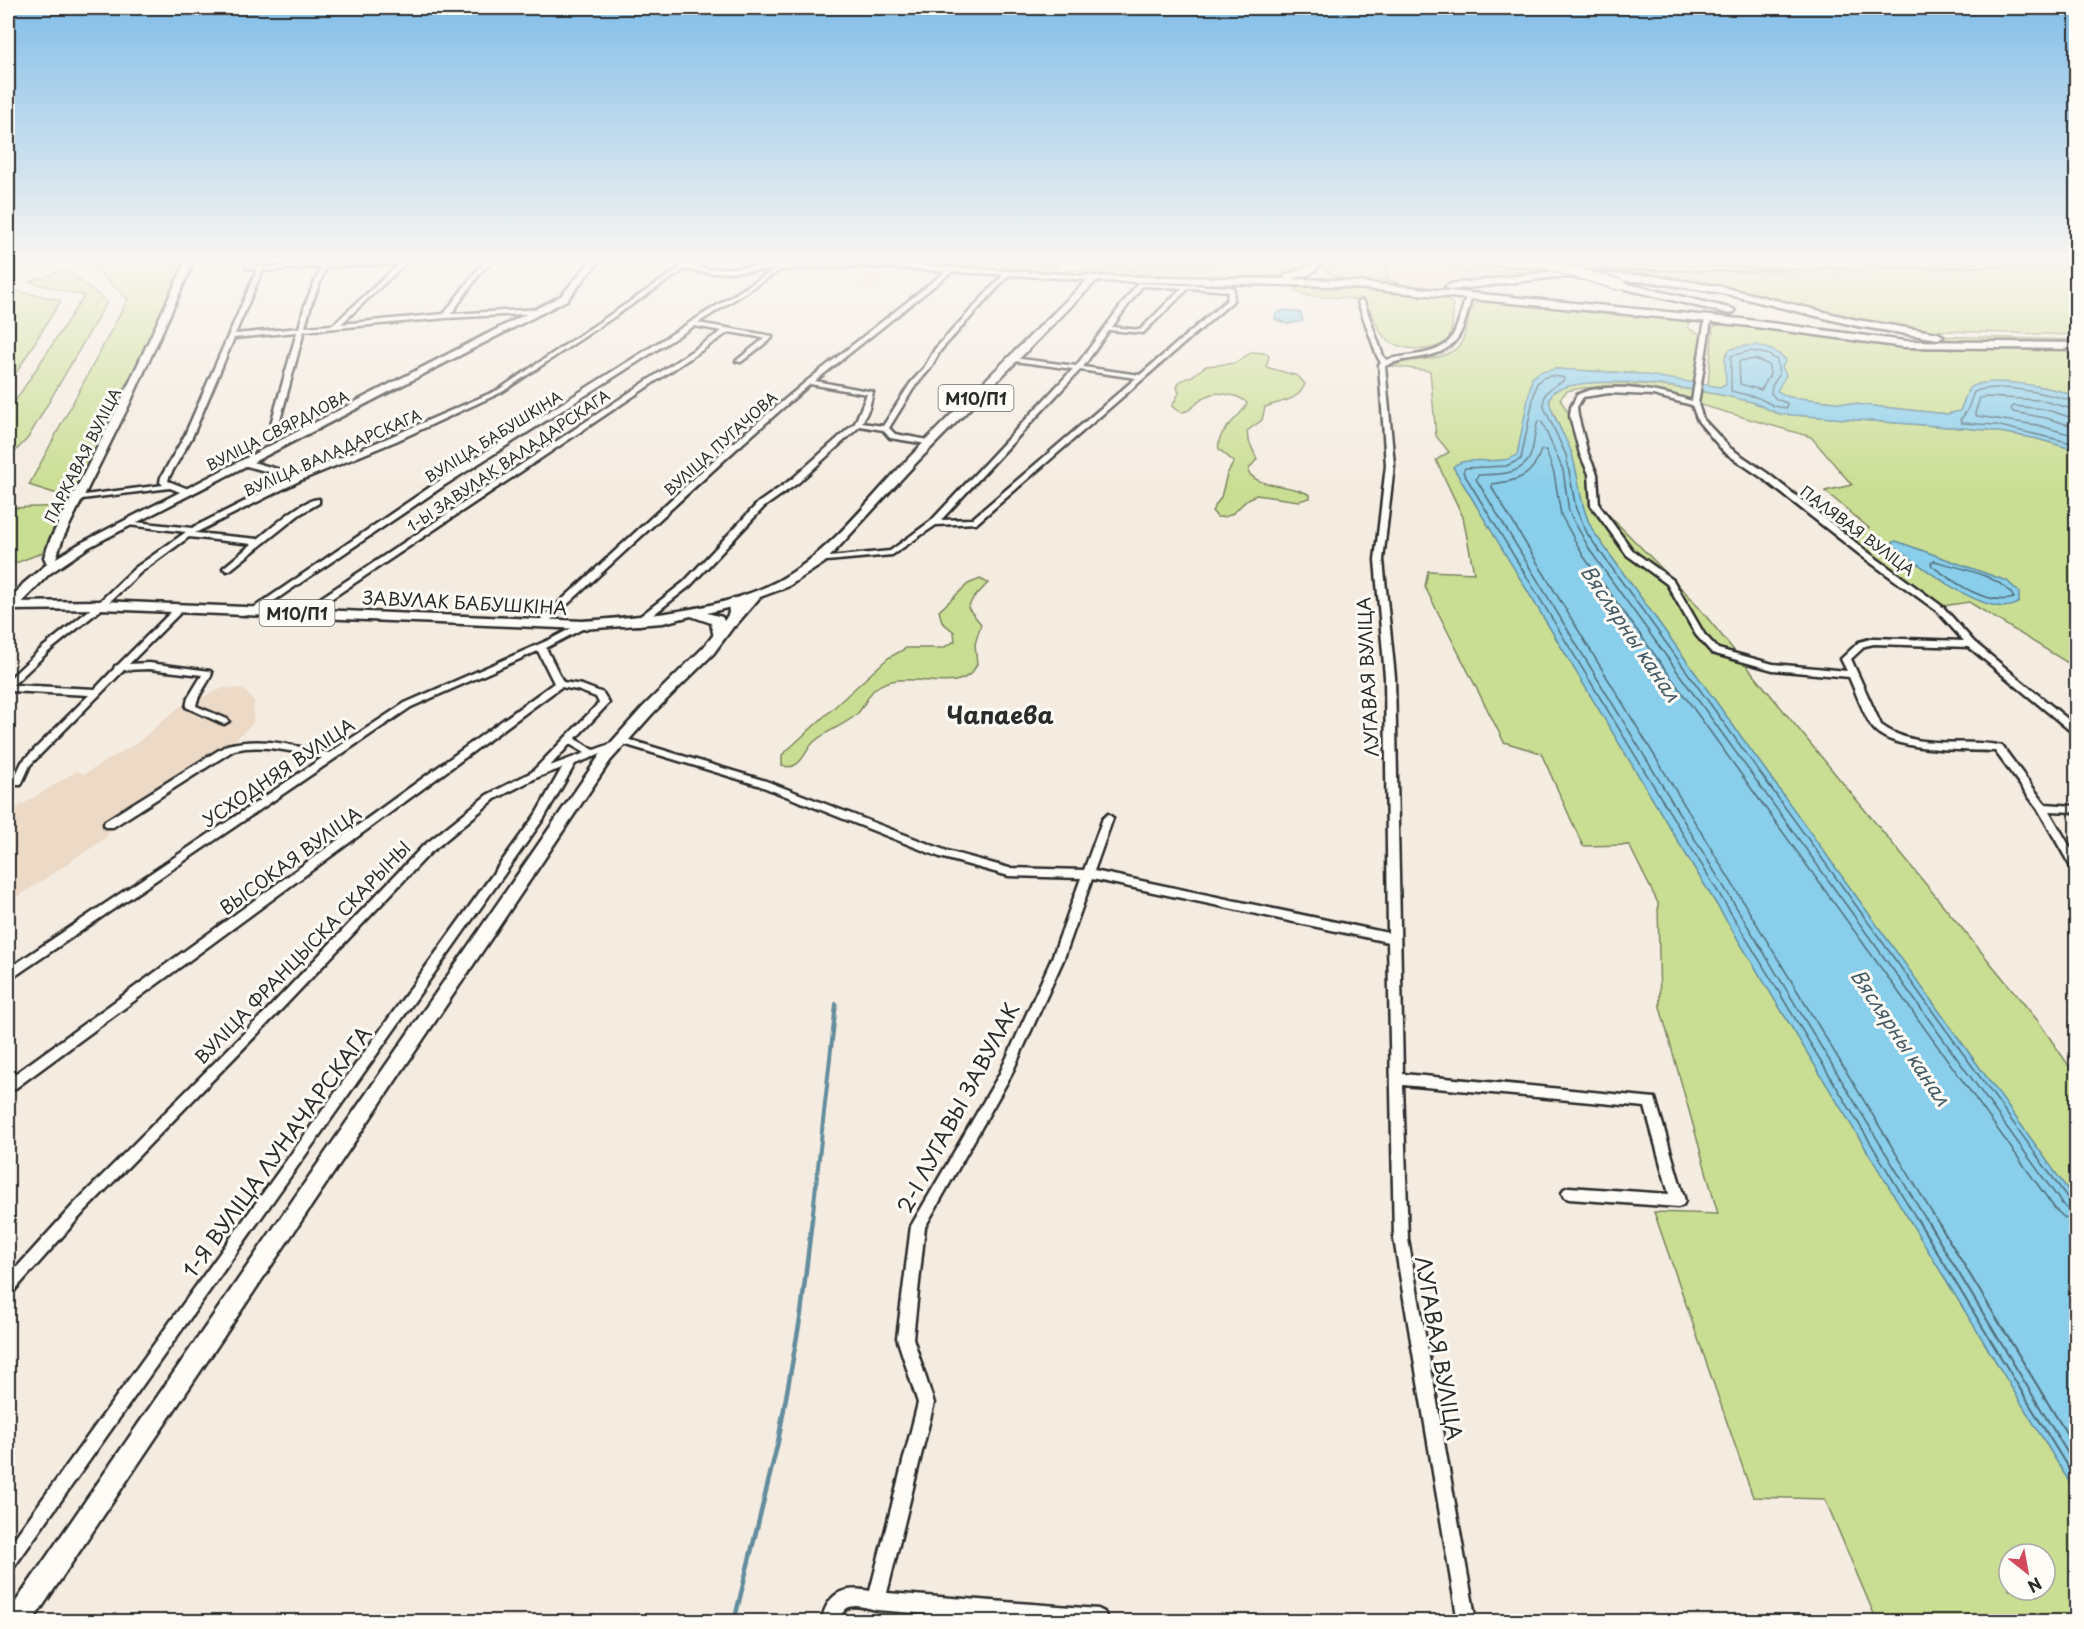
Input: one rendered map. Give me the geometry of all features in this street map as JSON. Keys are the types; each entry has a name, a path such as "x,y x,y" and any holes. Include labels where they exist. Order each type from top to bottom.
{"main road":[{"name":"М10/П1","path":"734,602 782,584 819,560 930,443 1036,337"},
{"path":"1842,337 1922,345 2076,346"},
{"path":"1905,337 1969,344"},
{"path":"2008,337 2076,338"},
{"path":"730,623 754,596"},
{"name":"ЗАВУЛАК БАБУШКІНА","path":"9,608 101,605 583,625 637,623 692,614 734,602"},
{"path":"692,614 717,620 720,627 719,635"}],"street":[{"name":"ПАРКАВАЯ ВУЛІЦА","path":"53,564 50,557 53,548 155,337"},
{"path":"188,492 170,486 164,482 165,477 188,437 232,337"},
{"path":"301,337 275,426 316,427"},
{"name":"ВУЛІЦА СВЯРДЛОВА","path":"9,608 19,594 53,564 85,545 490,337"},
{"name":"ВУЛІЦА ВАЛАДАРСКАГА","path":"8,687 45,650 101,605 138,570 191,533 298,478 414,430 500,391 581,337"},
{"name":"ВУЛІЦА БАБУШКІНА","path":"253,611 442,483 674,337"},
{"name":"1-Ы ЗАВУЛАК ВАЛАДАРСКАГА","path":"304,613 717,337"},
{"path":"739,361 770,337"},
{"name":"ВУЛІЦА ПУГАЧОВА","path":"543,623 731,449 867,337"},
{"path":"885,428 912,385 927,369 937,350 949,337"},
{"path":"819,560 892,553 934,523 1079,367 1101,337"},
{"path":"934,523 974,521 1187,337"},
{"path":"1373,337 1385,363 1431,354 1450,346 1456,337"},
{"path":"1705,337 1696,401 1644,392 1603,392 1580,395 1574,407 1574,416 1584,454 1593,474 1595,505 1630,553 1670,582 1700,635 1715,651 1773,668 1851,674"},
{"path":"1015,359 1140,376"},
{"name":"ЛУГАВАЯ ВУЛІЦА","path":"1385,363 1381,368 1390,465 1378,560 1390,677 1401,1239 1467,1622"},
{"path":"637,623 687,584 761,505 795,480 858,424 871,393 810,382"},
{"name":"ПАЛЯВАЯ ВУЛІЦА","path":"1696,401 1700,420 1727,450 1780,487 1856,548 1940,609 1971,644 2076,730"},
{"path":"858,424 885,428 893,436 930,443"},
{"path":"246,463 298,478"},
{"path":"77,498 170,486"},
{"path":"227,568 297,512 316,501"},
{"path":"128,523 261,542"},
{"path":"17,1622 383,1082 618,743 708,651 730,623 735,613 734,602"},
{"path":"17,783 26,764 118,668 180,608"},
{"name":"УСХОДНЯЯ ВУЛІЦА","path":"8,975 408,705 541,647 583,625"},
{"path":"1971,644 1874,641 1862,644 1846,659 1877,727 1889,736 1903,742 1998,748 2042,807 2076,866"},
{"path":"541,647 559,684"},
{"path":"118,668 149,666 207,674 207,678 194,695 191,707 224,721"},
{"name":"ВУЛІЦА ФРАНЦЫСКА СКАРЫНЫ","path":"8,1287 80,1207 273,1011 426,850 491,798 536,774 598,710 604,700 594,692 559,684"},
{"name":"ВЫСОКАЯ ВУЛІЦА","path":"8,1086 559,684"},
{"path":"8,687 95,692"},
{"path":"568,739 591,752"},
{"path":"536,774 618,743 762,783 944,854 1009,872 1088,874 1394,939"},
{"path":"109,824 231,747 252,744 331,757"},
{"name":"1-Я ВУЛІЦА ЛУНАЧАРСКАГА","path":"8,1561 540,816 571,762"},
{"path":"2042,807 2076,809"},
{"name":"2-І ЛУГАВЫ ЗАВУЛАК","path":"876,1600 926,1403 905,1338 918,1226 1004,1077 1058,958 1108,818"},
{"path":"1398,1079 1650,1102 1678,1201 1569,1193"},
{"path":"830,1622 831,1613 840,1601 851,1596 876,1600 1098,1617"}],"shaded area":[{"path":"223,688 243,689 254,701 253,723 222,753 113,824 106,838 8,903 8,813 77,771 84,774 137,743 178,708"}],"green space":[{"path":"8,337 38,337 8,386"},
{"path":"57,337 87,337 28,438 8,459 8,412"},
{"path":"108,337 150,337 98,449 70,498 29,485"},
{"path":"1449,337 1437,347 1428,349 1399,346 1385,338"},
{"path":"1464,337 1703,337 1698,385 1635,373 1556,369 1540,372 1532,378 1571,453 1550,405 1550,395 1564,387 1587,383 1679,388 1752,402 1781,414 1988,430 2034,438 2076,450 2076,668 1969,602 1943,606 1844,533 1869,528 1825,491 1852,485 1811,437 1636,386 1582,388 1567,391 1560,399 1585,441 1599,505 1691,598 2038,1021 2076,1076 2076,1621 1877,1621 1825,1499 1753,1497 1654,1212 1718,1214 1660,1007 1658,903 1629,845 1583,846 1541,753 1504,742 1425,587 1428,571 1474,573 1463,517 1436,460 1449,452 1436,436 1430,371 1391,366 1444,355 1459,346"},
{"path":"1712,337 1826,337 1922,350 1958,347 2076,349 2076,397 2038,386 2006,382 1978,384 1969,388 1960,411 1947,414 1789,397 1777,393 1776,390 1786,375 1782,367 1786,360 1773,351 1759,346 1744,346 1729,350 1725,356 1726,384 1720,387 1708,386"},
{"path":"1925,337 2076,340 2076,344 1981,342"},
{"path":"1252,352 1266,353 1269,356 1266,367 1298,376 1305,384 1293,398 1265,407 1262,420 1247,431 1257,459 1249,469 1249,473 1261,482 1302,491 1310,495 1310,498 1299,501 1256,495 1229,516 1217,517 1212,511 1221,497 1227,474 1234,462 1219,449 1219,442 1225,430 1247,403 1237,397 1218,393 1207,396 1186,411 1182,412 1172,406 1179,393 1177,387 1180,381 1206,366 1235,363"},
{"path":"66,506 42,553 8,566 8,508"},
{"path":"980,579 988,583 972,600 968,608 981,624 975,644 977,664 970,675 946,682 901,680 888,682 873,691 860,711 852,718 815,741 798,763 790,767 782,765 782,755 888,658 906,648 943,648 955,641 954,632 942,622 939,611 968,584"}],"water":[{"name":"Вяслярны канал","path":"1757,345 1774,351 1786,360 1782,367 1786,375 1777,391 1789,397 1947,414 1960,411 1969,388 1978,384 2006,382 2038,386 2076,397 2076,450 2034,438 1988,430 1781,414 1752,402 1731,397 1652,384 1597,382 1574,385 1554,391 1549,400 1571,451 1582,502 1593,531 2076,1201 2076,1493 1679,843 1453,467 1466,461 1502,460 1517,455 1532,378 1540,372 1556,369 1641,374 1720,387 1726,384 1725,359 1729,350"},
{"path":"1896,541 2007,581 2019,592 2019,602 2007,607 1991,605 1955,589 1894,546 1893,542"}],"waterway":[{"path":"812,1221 836,1004"},
{"path":"734,1622 778,1442 801,1314 812,1219"}],"district":[{"name":"Чапаева","path":"1000,714"}]}
